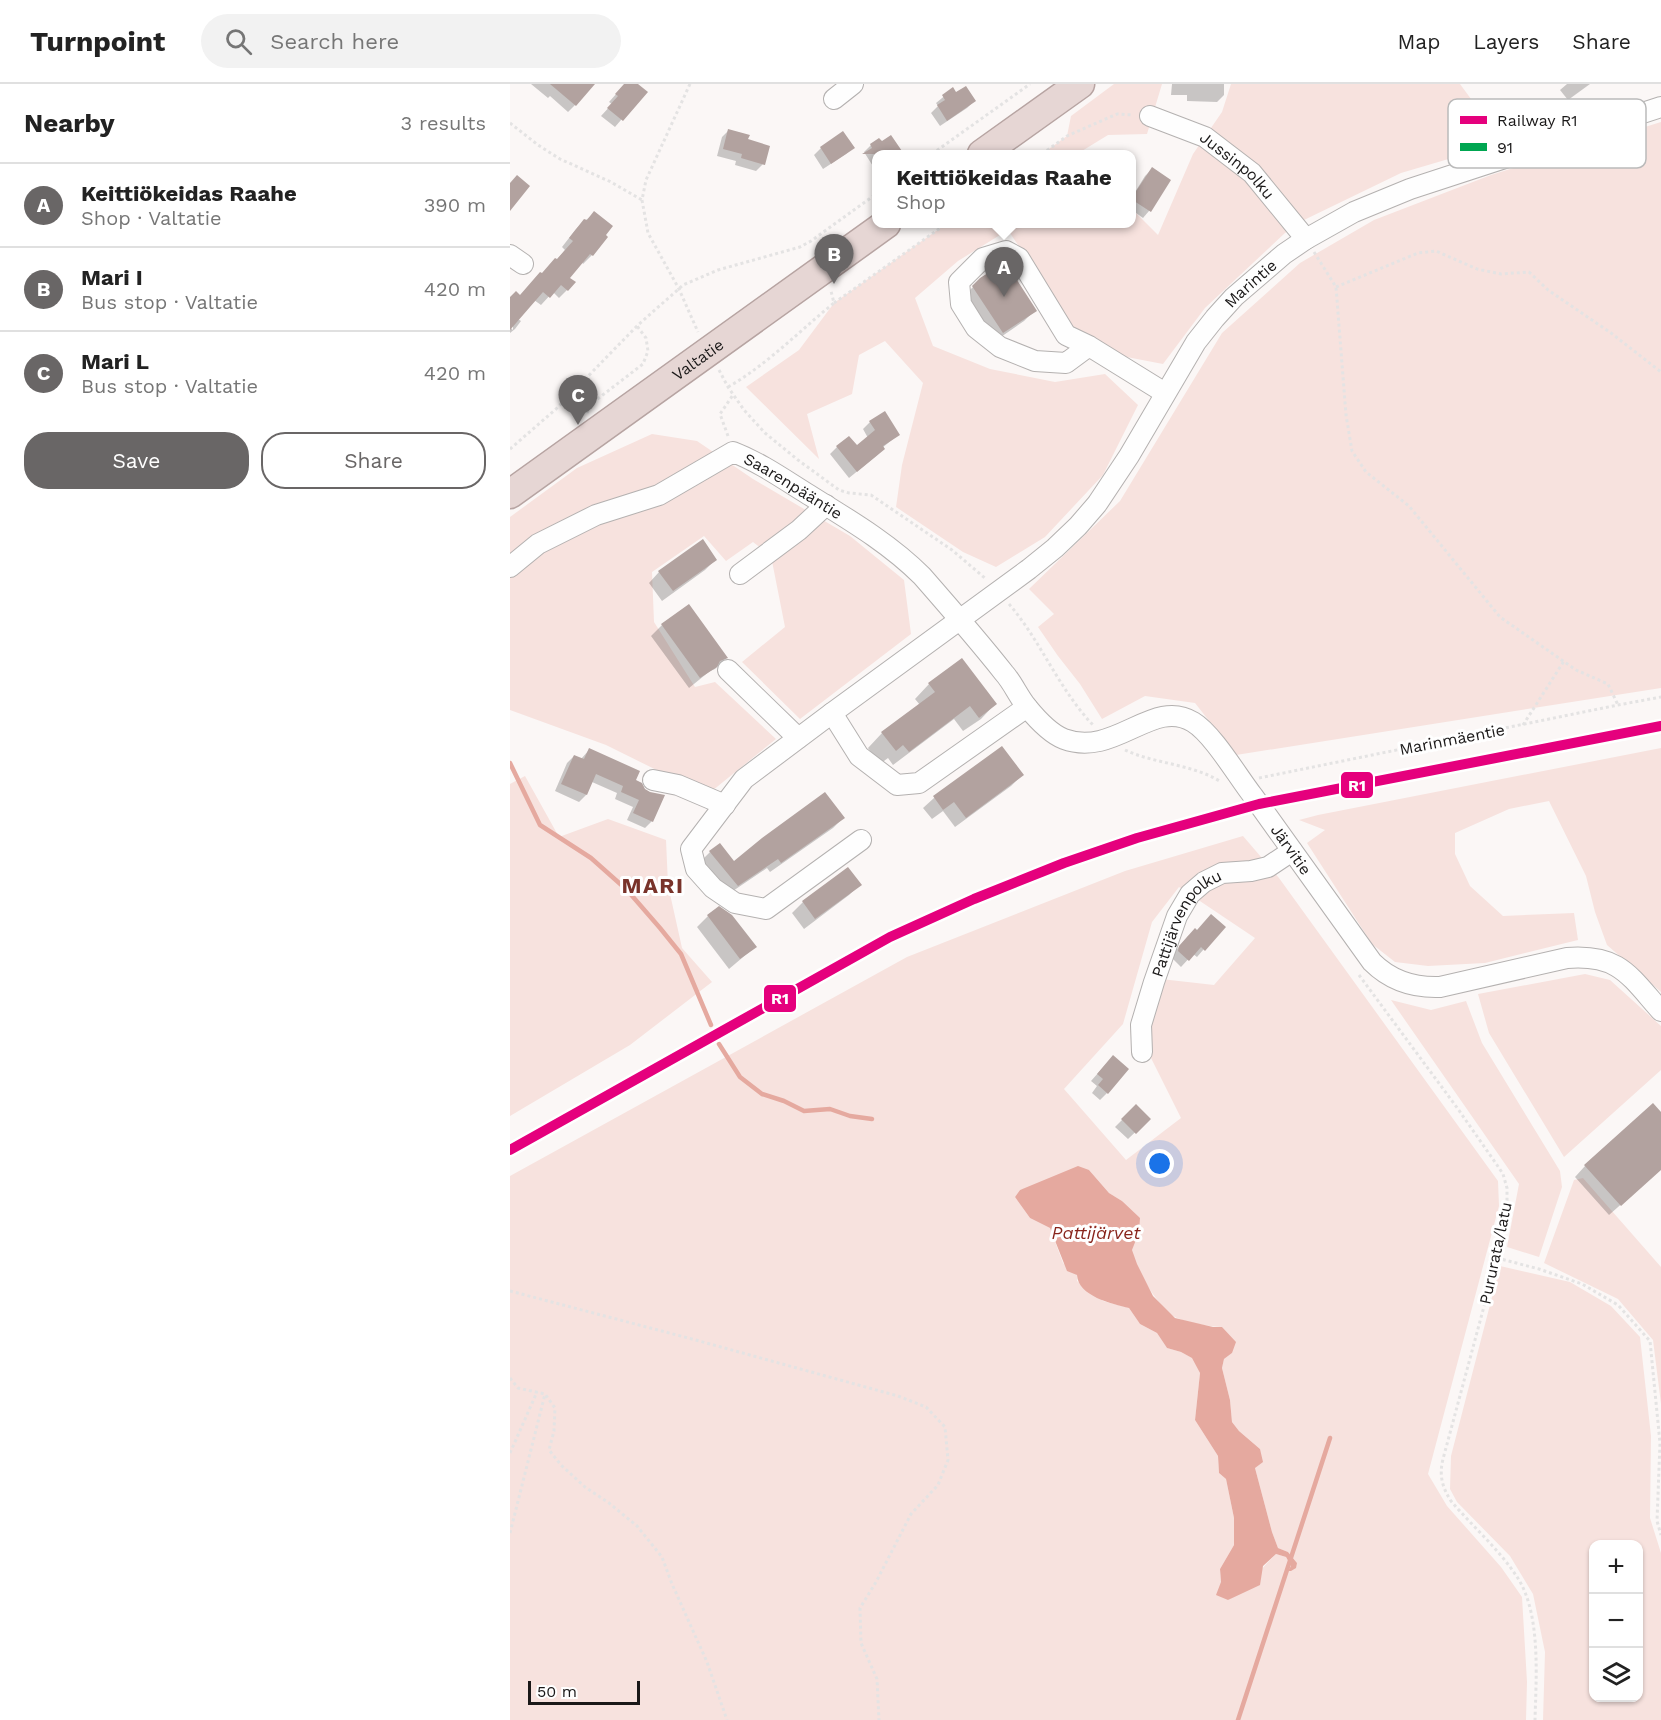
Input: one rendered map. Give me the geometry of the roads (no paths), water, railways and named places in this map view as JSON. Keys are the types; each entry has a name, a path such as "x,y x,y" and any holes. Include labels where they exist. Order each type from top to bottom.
{"highway":[{"path":"988,150 1080,84"},
{"name":"Valtatie","path":"510,494 880,228"}],"street":[{"path":"834,99 853,84"},
{"name":"Marintie","path":"1646,112 1661,107"},
{"name":"Jussinpolku","path":"1150,116 1205,136 1252,173 1306,239"},
{"name":"Marintie","path":"861,840 766,909 735,903 714,888 696,868 691,849 744,779 999,591 1055,548 1084,519 1113,482 1196,342 1234,297 1257,276 1306,239 1354,212 1410,189 1474,168"},
{"path":"1089,346 1066,363 1035,361 1000,347 976,328 961,304 959,282 983,258 1006,250 1019,258 1066,335 1089,346 1165,393"},
{"name":"Saarenpääntie","path":"510,567 538,544 596,516 659,495 733,452 752,459 894,550 922,576 959,620"},
{"path":"740,574 799,531 826,505"},
{"name":"Järvitie","path":"959,620 1006,675 1027,707 1064,739 1080,742 1109,739 1161,717 1180,716 1202,728 1235,784 1292,851 1372,962 1381,971 1397,980 1426,988 1440,987 1567,958 1586,956 1614,964 1626,973 1661,1011"},
{"path":"728,670 798,738"},
{"path":"832,713 859,756 897,785 919,783 1027,707"},
{"path":"652,780 678,785 725,805"},
{"name":"Pattijärvenpolku","path":"1142,1052 1141,1026 1154,982 1177,916 1190,894 1204,882 1222,873 1268,867 1292,851"}],"water":[{"name":"Pattijärvet","path":"1078,1166 1089,1170 1109,1193 1122,1201 1140,1218 1139,1232 1132,1250 1153,1296 1175,1318 1222,1327 1236,1342 1232,1353 1224,1359 1222,1368 1230,1400 1232,1422 1260,1449 1263,1462 1255,1468 1272,1532 1278,1548 1288,1552 1297,1563 1296,1568 1288,1571 1291,1566 1286,1557 1276,1554 1263,1566 1260,1585 1228,1600 1216,1595 1221,1582 1220,1569 1234,1545 1234,1518 1226,1479 1219,1473 1218,1456 1195,1420 1200,1373 1192,1358 1167,1348 1157,1333 1140,1324 1129,1308 1089,1294 1079,1282 1077,1275 1067,1271 1050,1228 1030,1218 1015,1197 1020,1190"}],"waterway":[{"path":"510,763 540,825 591,858 627,890 681,954 711,1025"},
{"path":"719,1044 740,1077 762,1094 804,1111 830,1109 850,1116 872,1119"},
{"path":"1238,1720 1330,1438"}],"rail line":[{"name":"R1","path":"510,1150 890,937 974,899 1064,863 1137,838 1259,804 1661,726"}],"place":[{"name":"Mari I","path":"834,284"},
{"name":"Keittiökeidas Raahe","path":"1004,297"},
{"name":"Mari L","path":"578,425"}],"district":[{"name":"MARI","path":"653,885"}]}
